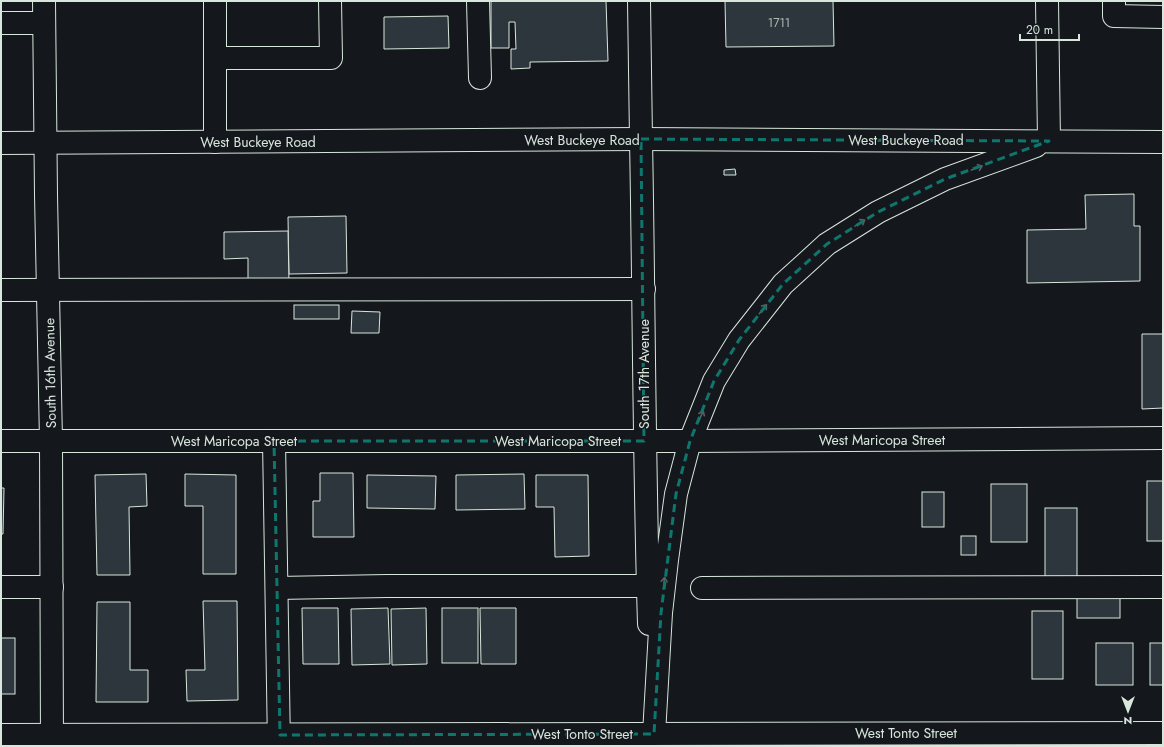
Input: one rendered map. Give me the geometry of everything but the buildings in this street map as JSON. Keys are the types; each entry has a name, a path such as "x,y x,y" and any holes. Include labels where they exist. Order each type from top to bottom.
{"street":[{"name":"South 16th Avenue","path":"44,1 45,143 51,441 52,740"},
{"path":"215,1 215,142"},
{"path":"215,58 331,58 330,1"},
{"path":"478,1 480,78"},
{"name":"South 17th Avenue","path":"639,1 644,290 644,441 649,654 654,740"},
{"path":"654,740 661,613 676,494 690,441 714,381 739,340 783,284 827,244 878,212 945,180 1049,141 1047,1"},
{"path":"1114,1 1114,16 1163,17"},
{"path":"1,23 44,23"},
{"name":"West Buckeye Road","path":"1,143 641,139 1163,142"},
{"path":"1,290 644,290"},
{"name":"West Maricopa Street","path":"1,441 690,441 1163,438"},
{"path":"274,441 279,740"},
{"path":"277,588 395,586 647,586"},
{"path":"1,587 52,587"},
{"path":"702,588 1163,587"},
{"name":"West Tonto Street","path":"1,736 52,740 654,740 1163,733"}],"highlighted area":[{"path":"641,139 1049,141 945,179 878,212 827,244 783,284 739,340 714,381 690,441 676,494 661,613 654,734 280,735 274,441 644,441"}]}
